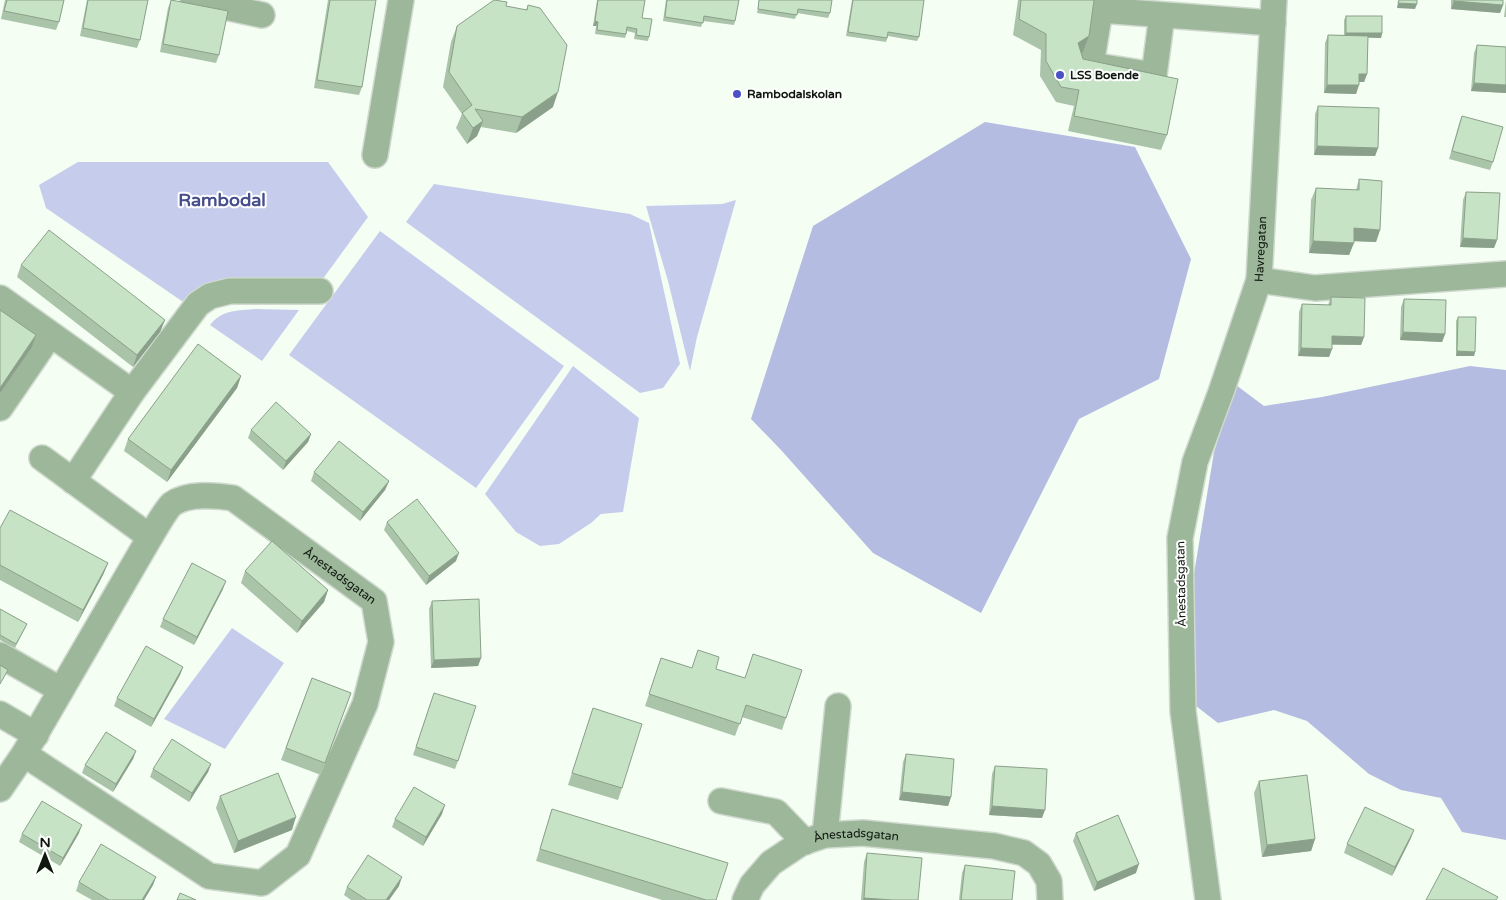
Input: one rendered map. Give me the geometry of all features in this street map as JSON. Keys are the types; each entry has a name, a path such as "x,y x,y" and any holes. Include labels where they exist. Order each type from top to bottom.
{"street":[{"path":"193,0 262,15"},
{"path":"374,155 401,0"},
{"path":"1162,14 1273,12"},
{"name":"Havregatan","path":"1273,12 1259,280 1315,288 1506,274"},
{"name":"Ånestadsgatan","path":"1208,900 1183,711 1180,538 1195,462 1259,280"},
{"path":"73,481 132,392 198,304 210,296 230,291 320,292"},
{"path":"0,298 132,392"},
{"path":"0,408 50,335"},
{"path":"42,458 150,537"},
{"name":"Ånestadsgatan","path":"0,788 30,744 150,537 172,504 192,496 216,495 233,498 374,601 382,642 365,704 298,855 262,883 209,876 30,744"},
{"path":"0,655 61,690"},
{"path":"721,801 776,812 815,839 838,706"},
{"path":"0,714 30,744"},
{"name":"Ånestadsgatan","path":"745,900 752,885 771,863 815,839 863,832 994,846 1024,853 1039,864 1049,881 1050,900"}],"shaded area":[{"path":"985,122 1135,147 1191,259 1159,379 1079,419 981,613 873,553 751,419 813,226"},
{"path":"78,162 328,162 368,217 317,287 189,306 46,208 39,185"},
{"path":"434,184 630,214 649,223 680,364 663,388 640,393 406,222"},
{"path":"736,200 697,337 690,371 668,281 646,206 722,204"},
{"path":"380,231 564,366 476,488 289,355"},
{"path":"256,309 299,310 262,361 210,325 225,313"},
{"path":"573,366 639,418 623,512 601,514 591,523 559,544 540,546 516,532 485,494"},
{"path":"1470,366 1506,370 1506,840 1462,832 1441,798 1401,790 1369,774 1307,721 1274,710 1218,723 1196,706 1192,586 1214,452 1236,385 1264,406 1322,397"},
{"path":"232,628 284,663 225,749 164,719"}],"building":[{"path":"7,0 64,0 59,22 4,11"},
{"path":"88,0 148,0 140,40 83,28"},
{"path":"171,0 228,11 219,55 163,44"},
{"path":"330,0 376,0 362,87 317,80"},
{"path":"494,0 507,2 506,6 527,10 528,5 540,8 567,45 558,92 522,117 475,109 483,121 473,128 462,113 472,105 449,72 457,26"},
{"path":"598,0 645,0 642,18 652,19 649,37 636,35 637,29 627,27 626,34 597,30 598,22 595,21"},
{"path":"667,0 739,0 735,21 704,16 703,23 665,17"},
{"path":"759,0 832,0 830,13 798,9 797,15 758,9"},
{"path":"853,0 924,0 919,37 888,32 887,38 848,32"},
{"name":"LSS Boende","path":"1021,0 1094,0 1089,36 1078,43 1083,59 1178,79 1167,135 1074,116 1079,90 1061,87 1046,61 1046,34 1019,19"},
{"path":"1399,0 1417,0 1417,4 1398,3"},
{"path":"1503,0 1503,5 1454,1"},
{"path":"1346,16 1382,16 1382,33 1346,33"},
{"path":"1328,35 1368,36 1367,74 1359,74 1359,85 1327,85"},
{"path":"1477,45 1506,47 1506,85 1474,83"},
{"path":"1318,106 1379,108 1378,148 1317,146"},
{"path":"1462,116 1503,127 1493,162 1452,151"},
{"path":"1359,179 1382,181 1380,230 1354,228 1354,243 1313,241 1316,188 1359,190"},
{"path":"1466,192 1500,193 1497,240 1463,238"},
{"path":"49,230 165,320 137,355 21,265"},
{"path":"1331,297 1365,298 1364,337 1332,336 1332,349 1301,348 1302,304 1331,305"},
{"path":"1404,299 1446,300 1445,334 1403,332"},
{"path":"0,310 36,335 0,388"},
{"path":"1458,317 1476,317 1475,352 1457,351"},
{"path":"198,344 241,376 171,470 128,439"},
{"path":"276,402 311,434 286,461 251,430"},
{"path":"339,441 389,481 363,512 314,472"},
{"path":"417,499 459,553 429,576 387,522"},
{"path":"10,510 108,563 83,610 0,565 0,528"},
{"path":"272,541 328,590 302,621 245,571"},
{"path":"192,563 226,581 197,637 163,619"},
{"path":"479,599 481,658 434,660 432,601"},
{"path":"0,609 27,624 16,644 0,635"},
{"path":"146,646 183,667 154,719 117,698"},
{"path":"698,650 719,657 716,669 745,678 753,654 802,670 786,718 746,705 740,724 649,694 661,658 692,668"},
{"path":"0,665 8,670 0,684"},
{"path":"312,678 351,693 325,763 286,748"},
{"path":"434,693 476,706 458,761 416,747"},
{"path":"593,708 642,724 622,788 572,773"},
{"path":"106,732 136,751 116,784 85,765"},
{"path":"172,739 211,764 192,793 153,769"},
{"path":"906,754 954,759 951,797 902,792"},
{"path":"995,766 1047,769 1045,810 992,806"},
{"path":"278,773 296,817 238,841 220,796"},
{"path":"1307,775 1315,839 1267,845 1259,781"},
{"path":"414,787 445,805 426,837 395,819"},
{"path":"42,801 82,825 63,858 22,834"},
{"path":"1365,807 1414,830 1395,867 1347,844"},
{"path":"552,809 728,863 716,900 706,900 540,849"},
{"path":"1118,815 1139,864 1097,882 1076,833"},
{"path":"101,844 156,877 142,900 109,900 79,882"},
{"path":"867,853 922,858 918,900 864,898"},
{"path":"368,855 402,877 386,900 367,900 347,887"},
{"path":"965,865 1015,871 1012,900 961,900"},
{"path":"1443,868 1498,897 1496,900 1426,900"},
{"path":"180,893 196,900 177,900"}],"place":[{"name":"LSS Boende","path":"1060,75"},
{"name":"Rambodalskolan","path":"737,94"}],"district":[{"name":"Rambodal","path":"222,200"}]}
